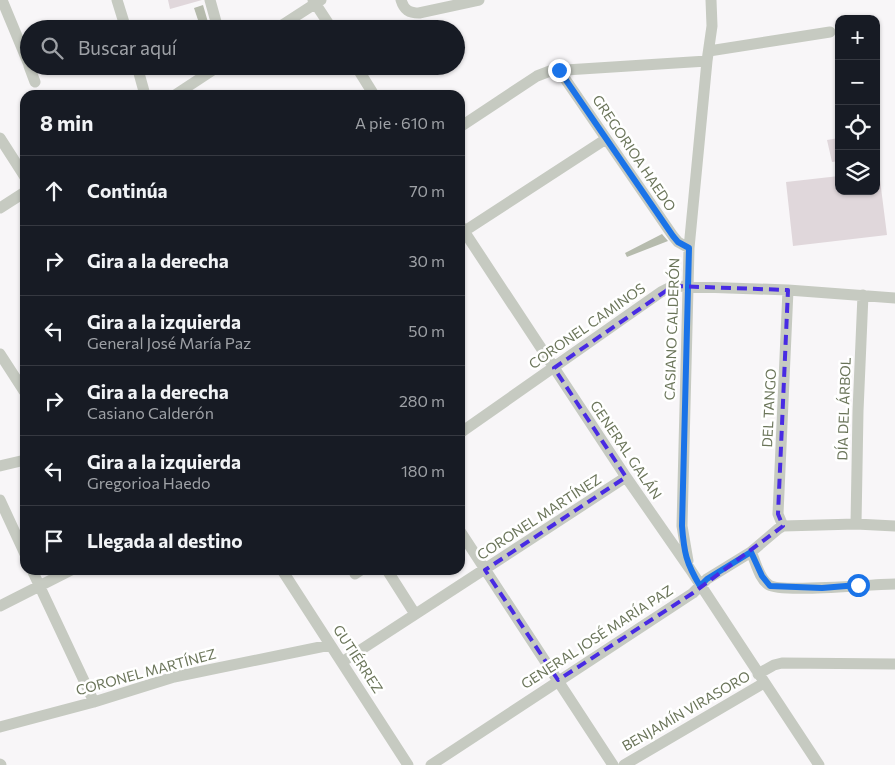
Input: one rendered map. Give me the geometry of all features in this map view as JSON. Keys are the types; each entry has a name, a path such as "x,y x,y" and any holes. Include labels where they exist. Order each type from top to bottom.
{"street":[{"path":"117,0 123,20"},
{"path":"210,0 216,20"},
{"path":"401,0 404,8 411,13 419,13 479,0"},
{"name":"CASIANO CALDERÓN","path":"690,569 684,543 682,512 689,248 712,26 710,0"},
{"path":"289,20 317,1 327,20"},
{"path":"3,2 20,44"},
{"path":"465,124 544,73 708,56 830,32"},
{"name":"GREGORIOA HAEDO","path":"559,70 673,236 678,242 689,248"},
{"path":"33,75 36,82"},
{"path":"139,75 144,90"},
{"path":"183,90 205,75"},
{"path":"362,75 371,90"},
{"path":"0,138 20,169"},
{"path":"465,227 606,138"},
{"path":"0,208 20,195"},
{"name":"GENERAL GALÁN","path":"465,236 626,478 690,569 819,765"},
{"name":"CORONEL CAMINOS","path":"465,430 661,292 673,286 788,290 895,298"},
{"name":"DEL TANGO","path":"784,526 778,514 788,290"},
{"name":"DÍA DEL ÁRBOL","path":"856,524 863,295"},
{"path":"0,354 20,385"},
{"path":"0,466 20,461"},
{"name":"CORONEL MARTÍNEZ","path":"342,662 626,478"},
{"path":"0,500 20,543"},
{"path":"658,524 672,528 682,512"},
{"path":"784,526 856,524 895,526"},
{"name":"GENERAL JOSÉ MARÍA PAZ","path":"431,765 693,593 707,579 751,552 784,526"},
{"path":"465,539 613,765"},
{"path":"751,552 766,582 775,587 822,588 895,584"},
{"path":"35,575 94,702"},
{"path":"0,606 61,575"},
{"name":"GUTIÉRREZ","path":"285,575 408,765"},
{"path":"390,575 415,614"},
{"name":"CORONEL MARTÍNEZ","path":"0,727 94,702 174,677 330,645"},
{"name":"BENJAMÍN VIRASORO","path":"624,765 761,678 774,665 782,663 895,664"}],"highlighted area":[{"path":"673,286 788,290 778,514 783,526 693,593 558,680 485,570 626,477 554,368"}],"shaded area":[{"path":"168,0 202,0 170,9"},
{"path":"835,139 835,162 832,162 827,140"},
{"path":"835,176 835,195 880,195 880,180 887,235 793,246 786,182"}],"building":[{"path":"203,5 207,20 198,20 194,8"},
{"path":"662,234 668,241 627,257 625,253"}],"route":[{"path":"559,70 673,236 678,242 689,248 682,526 690,569 700,586 707,579 751,552 762,576 770,586 822,588 858,585"}]}
